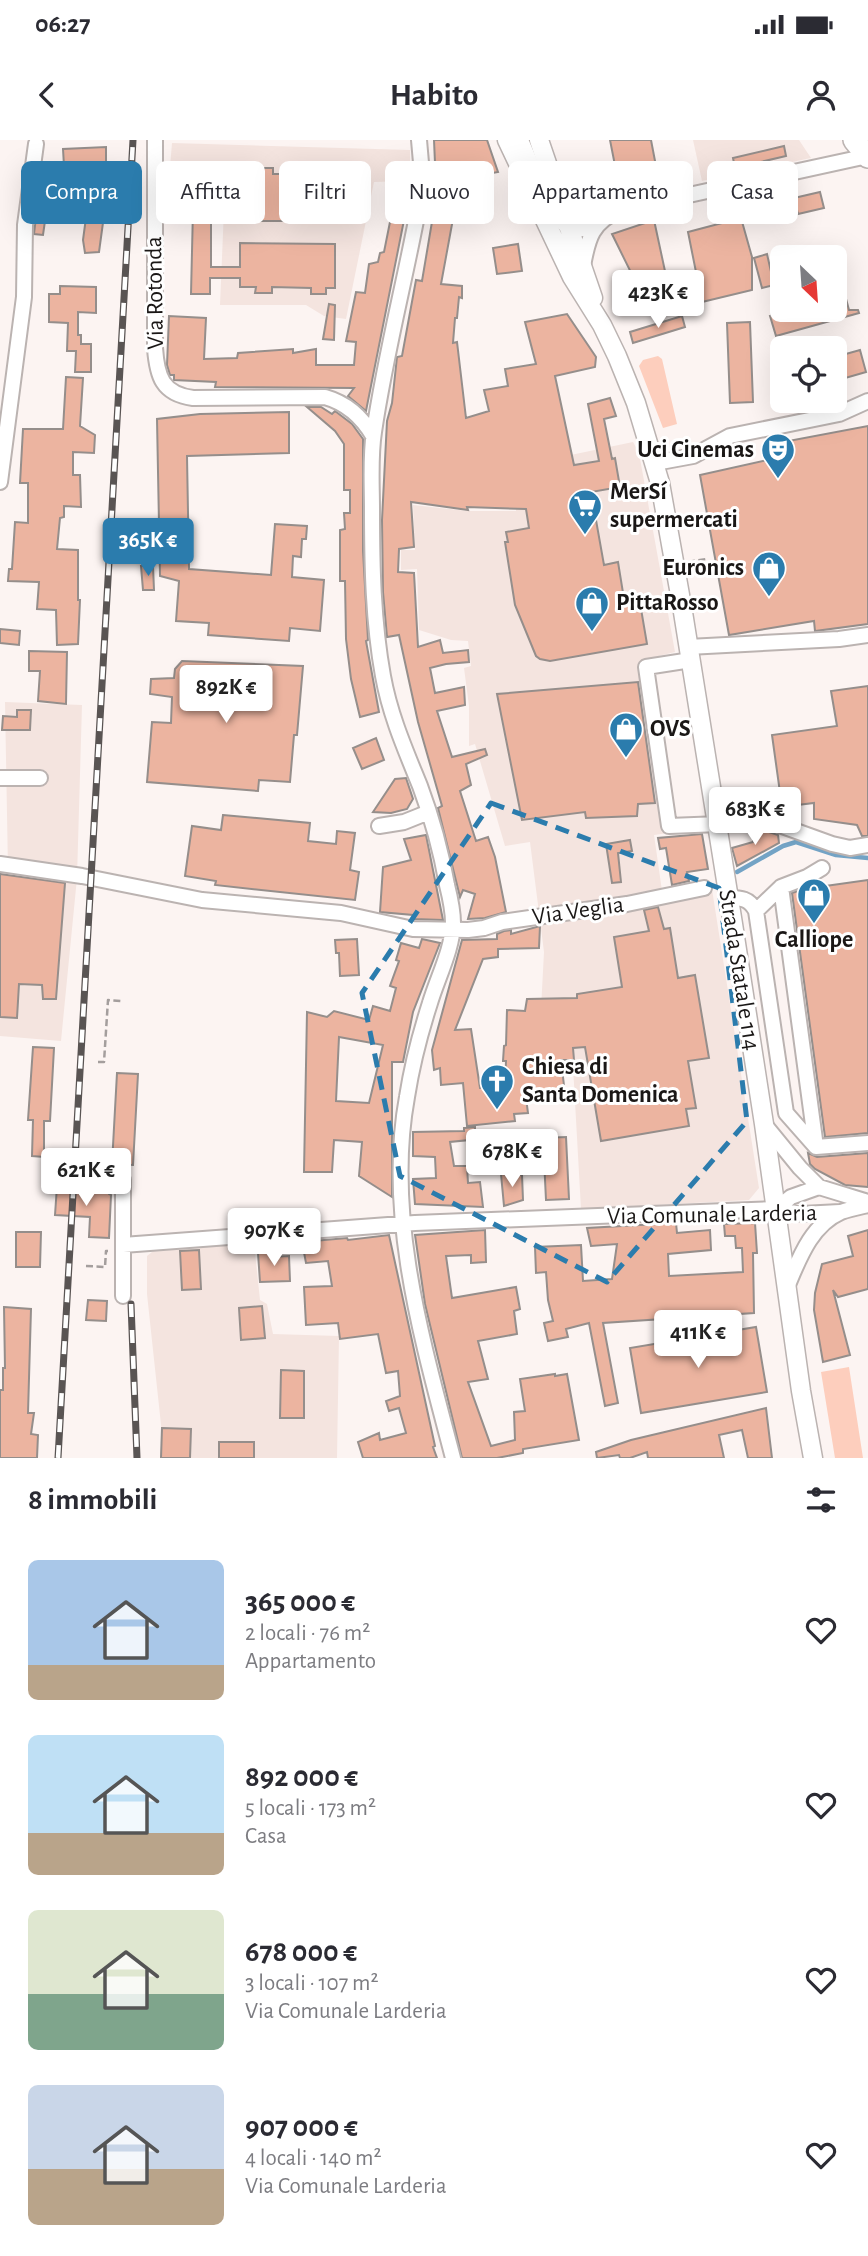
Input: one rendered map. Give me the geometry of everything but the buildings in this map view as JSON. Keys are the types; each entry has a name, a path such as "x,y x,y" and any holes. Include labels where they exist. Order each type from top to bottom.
{"main road":[{"path":"507,140 583,268 602,325"},
{"path":"539,140 546,161"},
{"path":"560,224 572,277 602,325"},
{"name":"Strada Statale 114","path":"602,325 636,403 664,500 764,1124 801,1391 813,1458"}],"street":[{"path":"419,140 422,174 419,205 373,436 373,566 376,635 383,679 393,720 429,812 443,859 453,917 453,930 424,1024 407,1096 401,1137 406,1254 421,1330 453,1458"},
{"path":"521,140 556,214 561,234 576,224"},
{"path":"0,482 24,297 25,225 36,144"},
{"name":"Via Rotonda","path":"155,145 155,348 157,369 165,385 177,394 192,398 326,397 342,403 359,417 373,436"},
{"path":"693,193 862,151"},
{"path":"583,268 590,236 597,224"},
{"path":"655,463 693,456 730,436 839,414 868,401"},
{"path":"868,635 690,654 646,667 669,826 716,822 771,822 832,844 850,848 868,845"},
{"path":"0,778 40,778"},
{"path":"379,826 404,822 429,812"},
{"name":"Via Veglia","path":"0,864 82,876 202,900 341,913 413,929 484,928 502,922 627,904 704,888"},
{"path":"755,911 782,887 822,868"},
{"path":"782,887 816,1147"},
{"path":"728,898 743,898 752,903 755,911 786,1113 816,1147"},
{"name":"Via Comunale Larderia","path":"764,1124 819,1187 868,1204"},
{"path":"816,1147 868,1143"},
{"path":"123,1180 123,1296"},
{"path":"776,1209 791,1197 819,1187"},
{"name":"Via Comunale Larderia","path":"123,1245 403,1224 776,1209 802,1214 840,1212 868,1204"},
{"name":"Via Comunale Larderia","path":"787,1287 807,1243 821,1226 840,1212"}],"path":[{"path":"688,562 706,559"},
{"path":"98,1062 104,1062 108,1000 122,1001"},
{"path":"86,1266 106,1266 108,1251"}],"highlighted area":[{"path":"491,803 719,888 747,1121 607,1282 400,1176 362,993"}],"shaded area":[{"path":"693,140 799,140 811,158 797,161 707,161 707,180 702,181"},
{"path":"172,143 410,150 410,161 385,161 385,182 374,182 371,197 371,161 279,161 279,224 365,224 346,319 324,316 306,305 220,305 223,224 265,224 265,161 170,161"},
{"path":"658,356 662,359 677,424 663,428 639,366 643,360"},
{"path":"633,442 639,453 675,652 643,660 668,833 654,835 662,891 711,883 759,1188 749,1200 581,1209 573,1066 538,1066 544,952 530,842 505,846 475,744 469,746 469,706 464,668 471,666 468,641 451,640 419,630 417,569 401,570 401,550 415,550 413,505 468,511 516,511 518,466"},
{"path":"5,702 82,705 77,878 61,1041 0,1036 0,870 8,870"},
{"path":"254,1243 260,1300 267,1304 273,1334 339,1336 337,1458 160,1458 162,1434 147,1294 147,1256 157,1248"},
{"path":"849,1367 863,1458 835,1458 821,1372"}],"waterway":[{"path":"737,872 783,846 796,842 836,855 868,858"}],"railway":[{"path":"58,1458 133,140"},
{"path":"131,1304 137,1458"}],"place":[{"name":"Uci Cinemas","path":"778,480"},
{"name":"MerSí supermercati","path":"585,536"},
{"name":"Euronics","path":"769,598"},
{"name":"PittaRosso","path":"592,633"},
{"name":"OVS","path":"626,759"},
{"name":"Calliope","path":"814,925"},
{"name":"Chiesa di Santa Domenica","path":"497,1111"}]}
